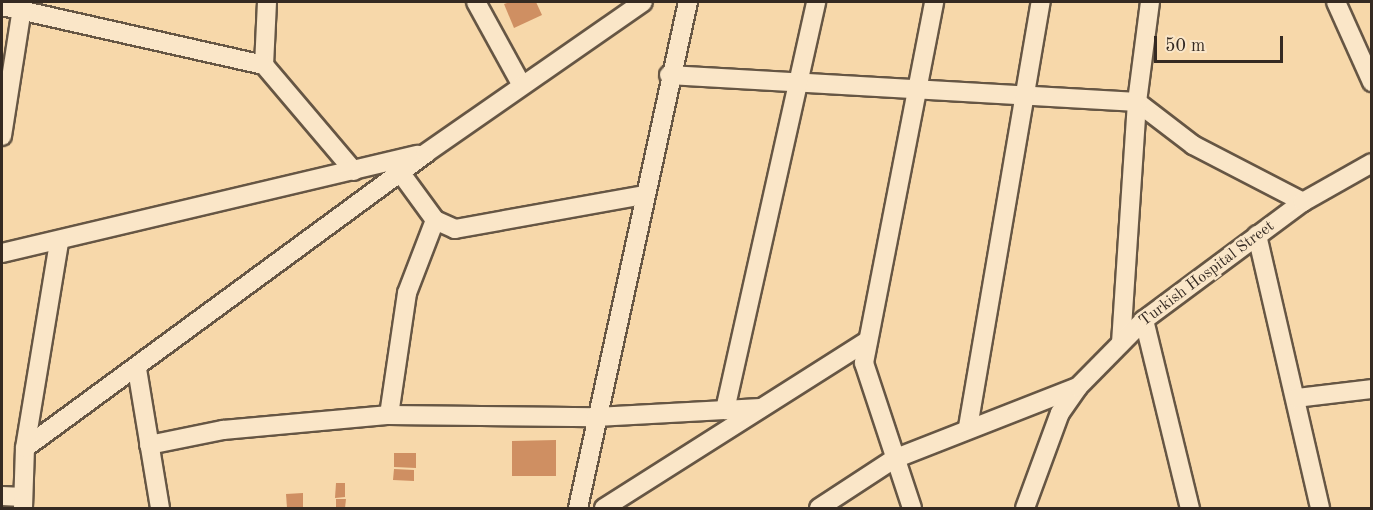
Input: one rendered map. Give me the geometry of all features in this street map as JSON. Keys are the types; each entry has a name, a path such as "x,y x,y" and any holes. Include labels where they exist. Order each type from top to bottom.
{"street":[{"path":"264,64 267,2"},
{"path":"476,2 521,84"},
{"path":"25,447 137,369 521,84 643,2"},
{"path":"578,508 669,75 688,2"},
{"path":"725,410 816,2"},
{"path":"912,508 866,374 867,341 934,2"},
{"path":"968,427 1041,2"},
{"path":"1121,343 1137,102 1150,2"},
{"path":"1336,2 1371,82"},
{"path":"2,6 23,7 264,64 354,171"},
{"path":"2,136 23,7"},
{"path":"669,75 1027,92 1137,102 1192,145 1304,202"},
{"path":"2,253 59,242 426,153"},
{"name":"Turkish Hospital Street","path":"1025,508 1046,440 1078,387 1144,320 1304,202 1371,163"},
{"path":"400,172 435,220 469,230 644,195"},
{"path":"389,415 405,302 435,220"},
{"path":"1257,235 1320,508"},
{"path":"2,496 23,503 25,447 59,242"},
{"path":"1144,320 1190,508"},
{"path":"604,508 867,341"},
{"path":"137,369 160,508"},
{"path":"819,508 894,459 968,427 1078,387"},
{"path":"1296,398 1371,388"},
{"path":"149,446 223,430 389,415 596,417 761,408"}],"building":[{"path":"536,2 542,15 514,28 504,4"},
{"path":"556,440 556,476 512,476 512,441"},
{"path":"394,453 416,453 416,468 394,467"},
{"path":"394,469 414,470 414,481 393,480"},
{"path":"336,483 345,483 345,497 335,498"},
{"path":"303,493 303,508 287,508 286,494"},
{"path":"336,499 346,499 345,508 336,508"}]}
